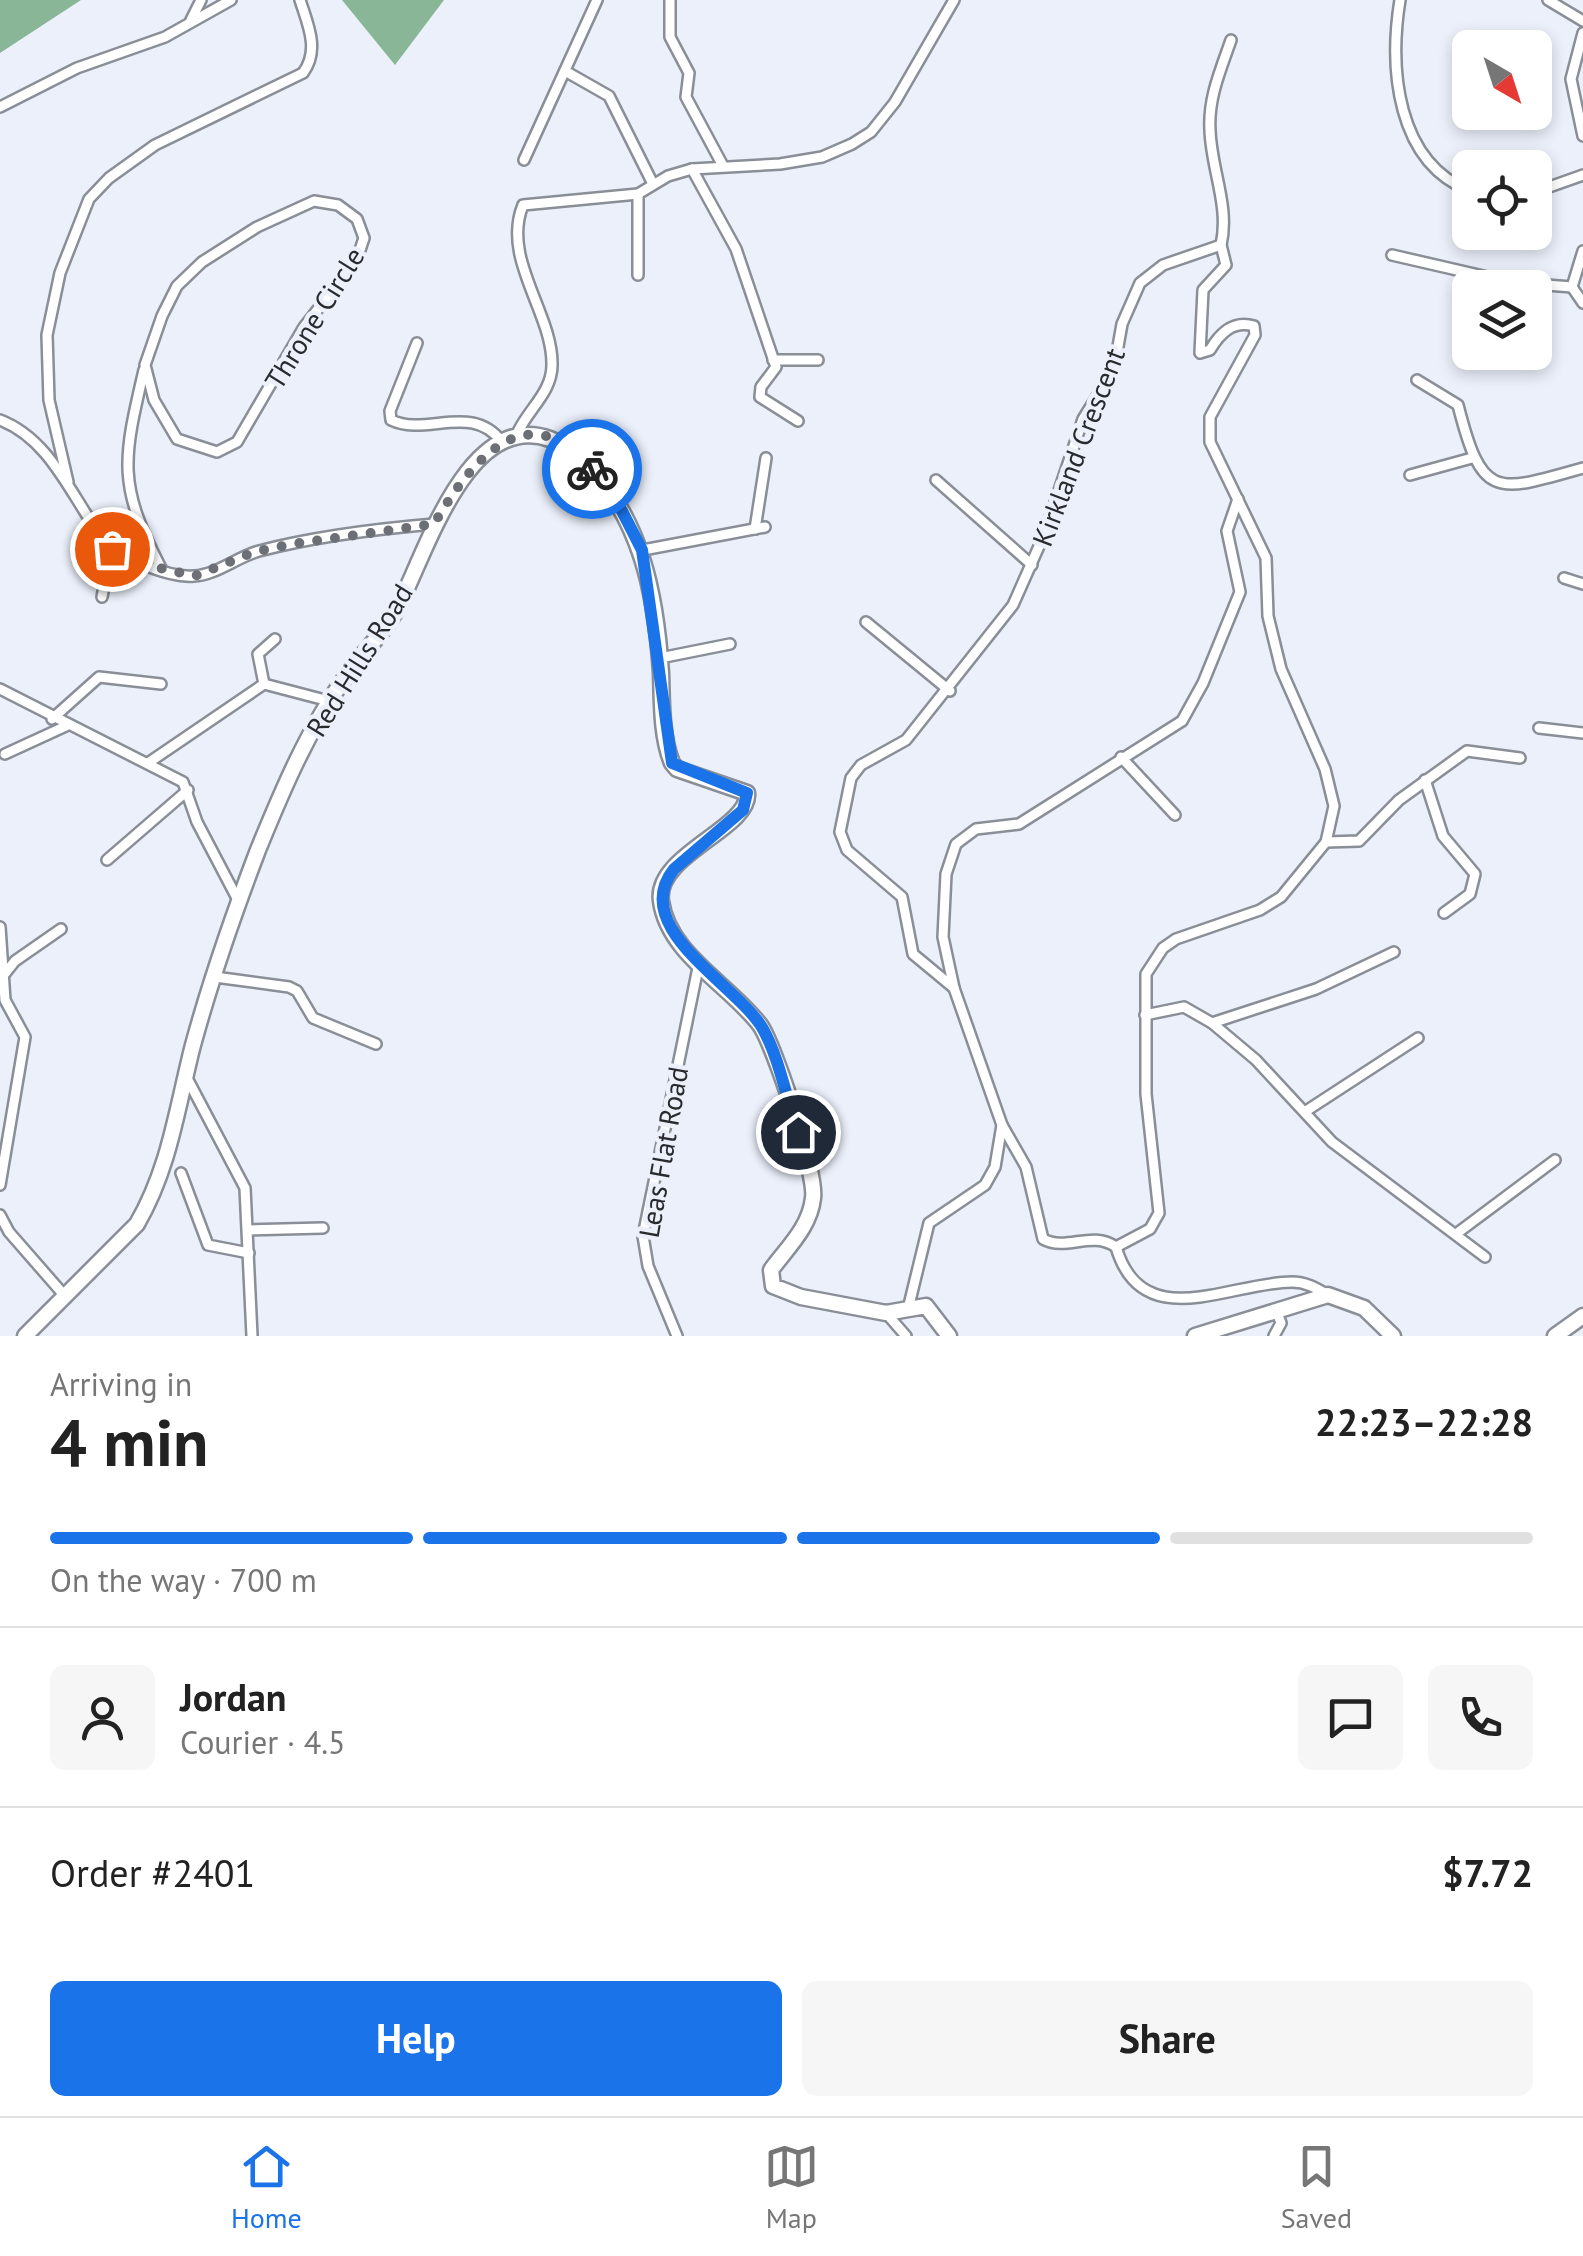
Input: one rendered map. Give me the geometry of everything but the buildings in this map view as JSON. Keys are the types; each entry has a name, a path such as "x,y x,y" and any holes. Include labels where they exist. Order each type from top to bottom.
{"main road":[{"name":"Red Hills Road","path":"26,1336 137,1224 150,1201 172,1144 185,1076 215,977 266,832 330,701 394,615 434,524 465,476 502,442 517,434"},
{"path":"517,434 551,440 581,456 622,511 642,550 672,763 747,793 743,810 674,869 661,893 664,910 682,946 762,1027 810,1165 814,1200 797,1236 771,1270 773,1286 801,1297 886,1313 909,1306 932,1310 949,1336"},
{"path":"1195,1336 1328,1295 1364,1308 1393,1336"},
{"path":"1555,1336 1583,1316"}],"street":[{"path":"190,22 202,0"},
{"path":"0,107 76,68 165,37 231,0"},
{"path":"300,0 313,46 312,60 303,73 154,145 108,178 89,199 60,273 47,335 48,400 68,482 88,520 112,549 137,563 195,576 254,552 434,524"},
{"path":"524,160 597,0"},
{"path":"670,0 670,37 689,73 686,98 722,164"},
{"path":"517,434 546,388 552,368 524,266 520,211 539,201 638,194 692,169 722,164 780,164 822,157 871,132 894,102 954,0"},
{"path":"1400,0 1393,52 1415,144 1433,169 1452,180"},
{"path":"1548,0 1583,21"},
{"path":"1583,33 1571,80 1583,136"},
{"path":"1116,1247 1150,1230 1159,1213 1146,1094 1146,974 1163,948 1176,939 1260,910 1281,897 1326,842 1332,791 1280,668 1268,616 1266,558 1210,442 1210,417 1255,335 1254,326 1234,326 1218,336 1210,350 1200,353 1197,343 1204,290 1226,265 1221,245 1222,204 1209,126 1211,100 1231,40"},
{"path":"565,70 609,96 653,184"},
{"path":"692,169 736,250 774,360 776,372 759,394 798,421"},
{"path":"1552,186 1583,175"},
{"path":"638,194 638,275"},
{"name":"Throne Circle","path":"146,365 154,400 177,438 217,452 237,442 304,327 357,259 364,238 357,219 338,205 314,201 258,227 202,262 177,286 146,365 130,432 127,492 161,568"},
{"name":"Kirkland Crescent","path":"954,988 913,954 902,897 860,864 840,832 845,796 861,765 906,740 1000,626 1032,565 1083,419 1114,369 1122,324 1140,283 1162,266 1221,245"},
{"path":"1572,288 1583,251"},
{"path":"1392,254 1509,282 1572,288 1583,303"},
{"path":"417,342 390,412 391,420 478,424 494,430 502,442"},
{"path":"774,360 818,360"},
{"path":"1416,380 1458,405 1472,458 1488,479 1512,486 1583,468"},
{"path":"0,420 21,430 68,482"},
{"path":"642,550 760,528 766,458"},
{"path":"1410,475 1472,458"},
{"path":"936,480 1032,565"},
{"path":"1238,499 1228,531 1240,592 1203,683 1182,721 1019,824 976,829 956,844 946,874 943,937 954,988 1002,1126 1026,1167 1042,1240 1058,1244 1099,1239 1116,1247 1128,1276 1142,1288 1170,1300 1207,1300 1296,1282 1328,1295"},
{"path":"102,597 112,549"},
{"path":"1564,578 1583,584"},
{"path":"866,622 950,690"},
{"path":"264,684 258,654 276,638"},
{"path":"660,658 730,644"},
{"path":"52,718 100,677 161,684"},
{"path":"148,763 264,684 330,701"},
{"path":"0,689 66,726 184,782 197,822 240,902"},
{"path":"5,754 66,726"},
{"path":"1539,728 1583,733"},
{"path":"1326,842 1359,840 1425,780 1476,749 1520,758"},
{"path":"1122,757 1175,815"},
{"path":"1425,780 1443,836 1475,874 1470,894 1444,913"},
{"path":"106,860 188,790"},
{"path":"0,927 5,1000 26,1038 0,1185"},
{"path":"2,978 15,961 61,929"},
{"path":"1212,1023 1316,989 1394,952"},
{"name":"Leas Flat Road","path":"677,1336 648,1266 643,1236 699,963"},
{"path":"215,977 289,986 296,990 313,1018 376,1044"},
{"path":"1145,1015 1184,1007 1212,1023 1340,1148 1485,1257"},
{"path":"1306,1111 1418,1038"},
{"path":"185,1076 246,1188 252,1336"},
{"path":"909,1306 928,1224 985,1185 995,1167 1002,1126"},
{"path":"1456,1234 1555,1160"},
{"path":"181,1173 208,1245 250,1252"},
{"path":"0,1215 9,1232 64,1295"},
{"path":"249,1230 322,1228"},
{"path":"1274,1336 1281,1323 1276,1310"},
{"path":"886,1313 906,1336"}],"green space":[{"path":"0,0 81,0 0,53"},
{"path":"342,0 444,0 395,65"}],"way so far":[{"path":"112,549 137,563 195,576 254,552 377,529 434,524 465,476 484,456 517,434 535,434 551,440 581,456 592,469"}],"route":[{"path":"592,469 636,533 649,576 668,755 677,769 738,786 747,793 748,802 743,810 710,835 665,880 661,902 682,946 762,1027 798,1132"}]}
